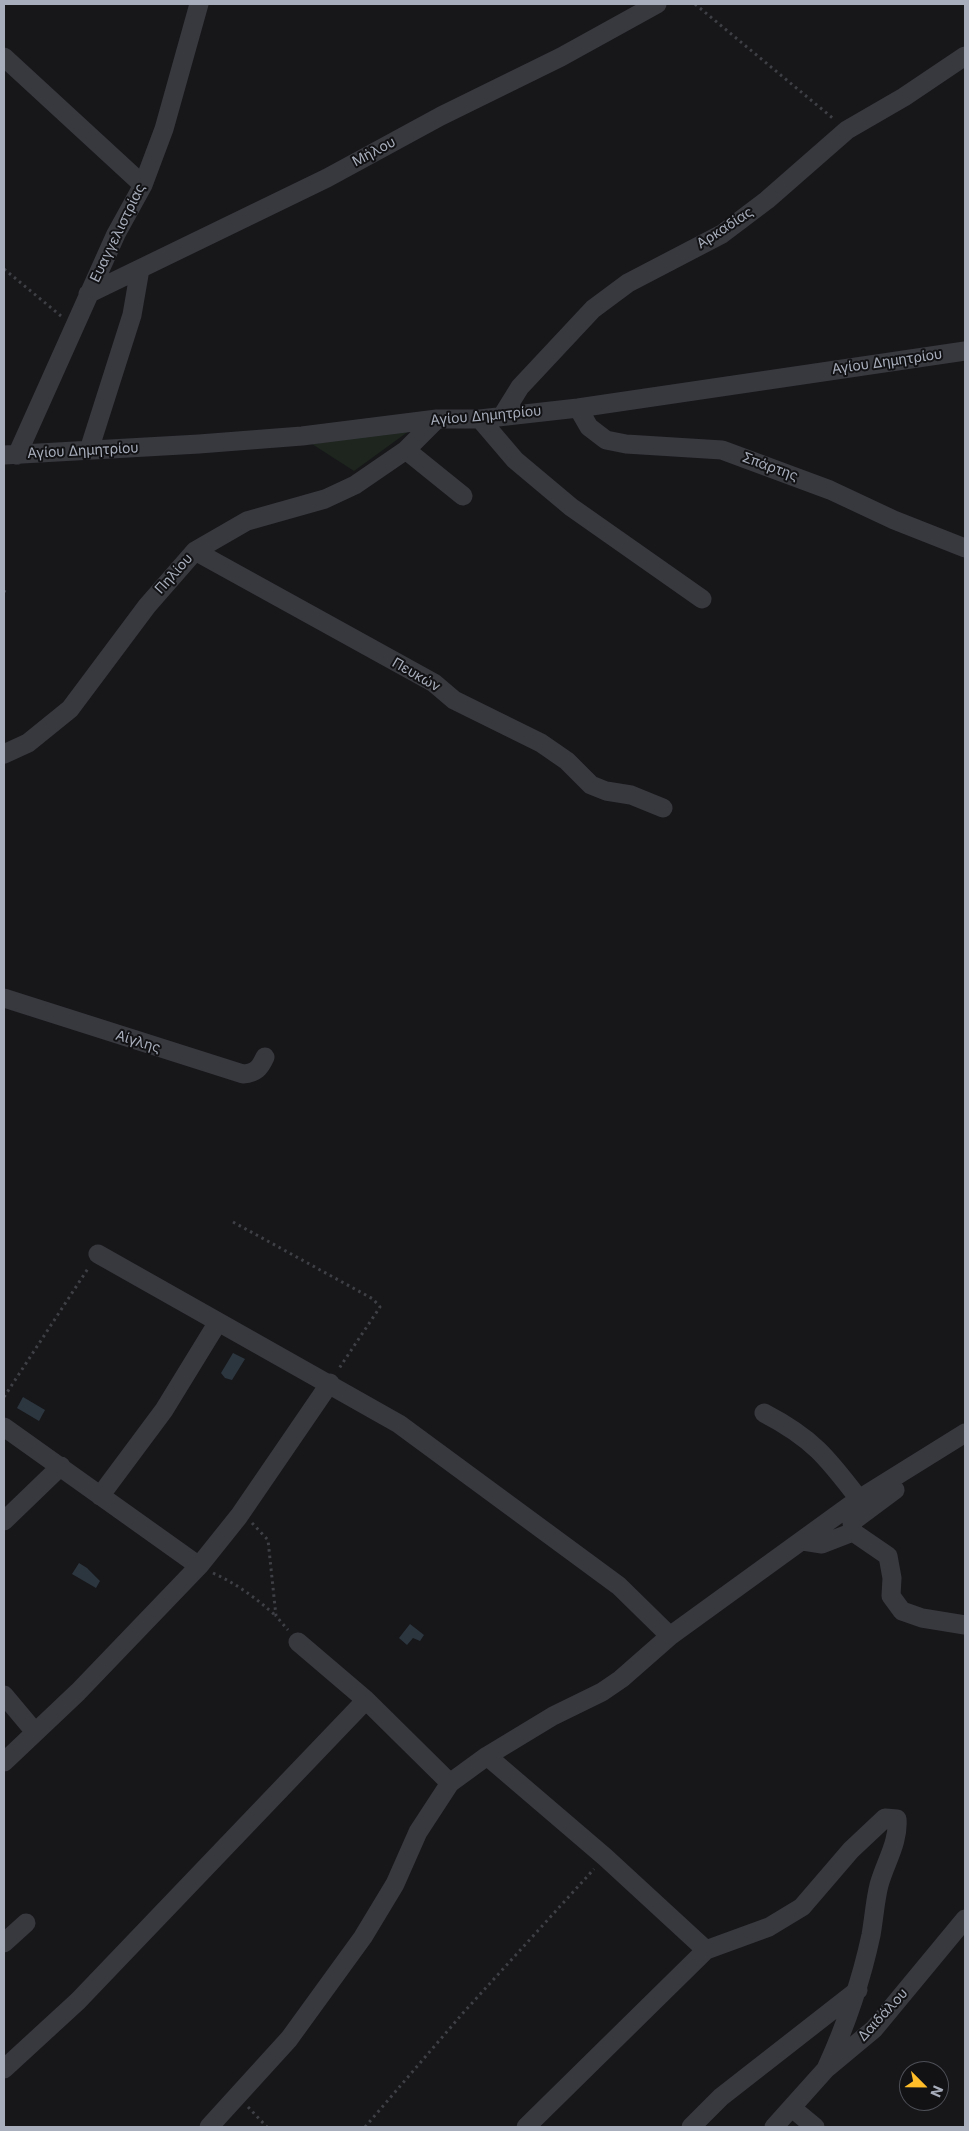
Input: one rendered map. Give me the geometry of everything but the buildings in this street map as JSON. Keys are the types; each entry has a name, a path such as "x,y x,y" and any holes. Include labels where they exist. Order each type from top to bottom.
{"street":[{"name":"Ευαγγελιστρίας","path":"10,455 75,327 116,234 143,185 164,130 199,4"},
{"name":"Μήλου","path":"88,294 327,178 441,116 561,57 657,4"},
{"name":"Αρκαδίας","path":"502,416 520,387 559,342 593,309 628,283 722,234 766,200 848,130 904,97 965,56"},
{"path":"4,57 143,185"},
{"path":"89,450 132,315 140,269"},
{"name":"Αγίου Δημητρίου","path":"10,455 302,436 437,419 480,419 578,408 965,351"},
{"name":"Σπάρτης","path":"578,408 589,427 606,440 626,444 722,450 822,487 894,520 965,548"},
{"name":"Πηλίου","path":"4,754 28,743 70,709 147,606 195,551 247,521 325,499 355,485 406,450 437,419"},
{"path":"480,419 515,460 571,507 702,599"},
{"path":"406,450 463,496"},
{"name":"Πευκών","path":"195,551 434,683 463,705 542,743 567,761 591,784 606,791 632,795 663,808"},
{"name":"Αίγλης","path":"4,998 243,1074 252,1073 261,1068 265,1056"},
{"path":"98,1254 330,1383 399,1424 467,1472 551,1538 619,1586 670,1636"},
{"path":"100,1496 164,1410 218,1322"},
{"path":"4,1762 78,1692 199,1566 239,1516 330,1383"},
{"path":"764,1413 806,1438 831,1463 859,1499"},
{"path":"4,1427 199,1566"},
{"path":"209,2127 289,2039 363,1937 395,1884 418,1832 450,1783 487,1756 553,1716 602,1692 621,1680 670,1636 859,1499 965,1432"},
{"path":"4,1521 61,1466"},
{"path":"904,1472 896,1489 852,1522 853,1532 888,1556 892,1578 891,1596 902,1611 922,1618 965,1625"},
{"path":"803,1540 822,1544 853,1532"},
{"path":"298,1642 366,1700 450,1783"},
{"path":"4,1695 35,1732"},
{"path":"4,2068 78,2001 366,1700"},
{"path":"487,1756 605,1858 706,1950"},
{"path":"526,2127 706,1950 769,1927 802,1907 851,1850 885,1818 897,1819 898,1830 879,1886 871,1934 858,1990 847,2023 826,2069"},
{"name":"Δαιδάλου","path":"774,2127 826,2069 874,2029 965,1919"},
{"path":"4,1943 26,1923"},
{"path":"692,2127 722,2097 858,1990"},
{"path":"792,2108 815,2127"}],"path":[{"path":"695,4 848,130"},
{"path":"4,269 75,327"},
{"path":"233,1222 373,1299 380,1307 330,1383"},
{"path":"4,1397 98,1254"},
{"path":"239,1516 256,1525 268,1540 276,1616"},
{"path":"199,1566 231,1581 252,1595 276,1616 298,1642"},
{"path":"365,2127 463,2013 605,1858"},
{"path":"237,2096 267,2127"}],"shaded area":[{"path":"409,431 354,471 312,444"},
{"path":"233,1353 245,1359 232,1380 225,1378 221,1373"},
{"path":"23,1397 45,1410 39,1421 17,1408"},
{"path":"79,1563 100,1581 96,1588 72,1574"},
{"path":"410,1624 424,1635 420,1641 413,1638 407,1645 399,1638"}]}
